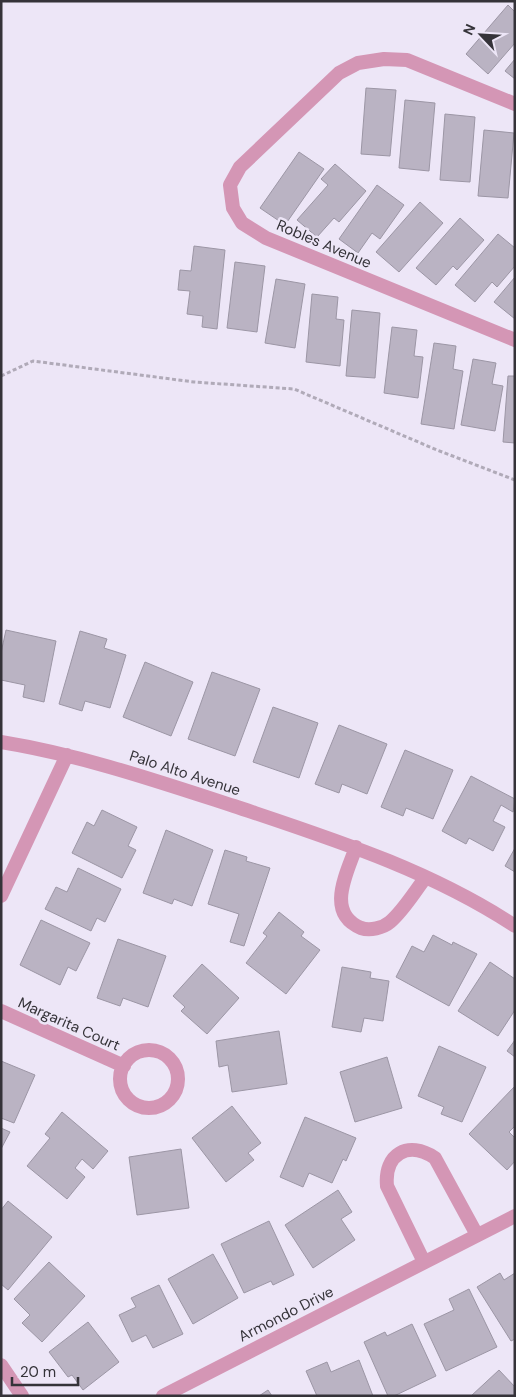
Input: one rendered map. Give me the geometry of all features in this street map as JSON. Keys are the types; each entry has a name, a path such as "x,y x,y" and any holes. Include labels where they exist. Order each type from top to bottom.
{"street":[{"name":"Robles Avenue","path":"515,104 407,60 384,58 358,63 339,73 289,120 240,167 230,185 233,208 242,223 266,238 515,340"},
{"name":"Palo Alto Avenue","path":"1,742 67,755 137,774 356,847 471,898 515,926"},
{"path":"1,896 67,755"},
{"path":"356,847 339,898 342,912 351,922 363,929 377,929 389,923 426,877"},
{"name":"Margarita Court","path":"1,1011 124,1066"},
{"name":"Margarita Court","path":"158,1051 174,1063 178,1082 175,1092 170,1099 154,1107 136,1105 129,1100 121,1084 124,1066 138,1052 158,1051"},
{"path":"424,1262 387,1186 386,1174 390,1162 400,1153 412,1149 424,1151 435,1158 477,1235"},
{"name":"Armondo Drive","path":"163,1396 515,1216"},
{"path":"1,1365 22,1396"}],"path":[{"path":"1,376 34,360 194,382 294,389 437,450 515,480"}],"building":[{"path":"508,5 515,12 515,43 488,74 466,54"},
{"path":"515,59 515,79 505,71"},
{"path":"366,88 396,90 390,156 361,154"},
{"path":"405,100 435,103 429,171 399,168"},
{"path":"445,114 475,117 470,182 440,180"},
{"path":"484,130 514,133 508,198 478,196"},
{"path":"299,152 324,169 285,225 260,208"},
{"path":"335,164 366,191 339,222 334,218 317,237 297,220 328,185 321,179"},
{"path":"377,185 404,205 380,239 372,233 358,253 339,239"},
{"path":"420,202 443,223 399,272 376,252"},
{"path":"460,218 484,240 457,270 453,266 436,285 416,268"},
{"path":"498,234 515,248 515,266 497,287 492,282 475,302 455,285"},
{"path":"194,246 225,250 217,329 202,327 203,316 187,314 190,291 178,290 180,270 191,271"},
{"path":"235,262 265,266 257,332 227,328"},
{"path":"515,277 515,319 494,302"},
{"path":"276,279 305,284 295,348 265,343"},
{"path":"312,294 338,297 336,319 344,320 340,366 306,362"},
{"path":"352,310 380,313 375,378 346,376"},
{"path":"392,327 417,330 414,356 423,357 418,398 384,393"},
{"path":"434,343 456,346 453,369 463,371 454,429 421,424"},
{"path":"473,359 496,363 492,384 503,386 495,431 461,425"},
{"path":"508,376 515,376 515,443 503,442"},
{"path":"6,630 56,641 44,702 23,697 25,685 1,680 1,653"},
{"path":"80,631 107,639 104,648 126,655 110,708 85,701 82,711 59,704"},
{"path":"145,662 193,682 171,736 123,717"},
{"path":"212,672 260,689 235,756 188,739"},
{"path":"273,707 318,723 299,778 253,762"},
{"path":"339,725 387,744 367,794 342,784 339,793 315,784"},
{"path":"405,750 453,770 433,819 406,808 403,816 381,807"},
{"path":"471,776 515,799 513,812 501,805 493,821 505,827 493,851 469,838 466,844 442,831"},
{"path":"102,810 137,827 128,846 136,850 122,878 72,853 87,822 94,826"},
{"path":"166,830 213,850 192,906 174,899 172,904 143,893"},
{"path":"515,848 515,872 505,866"},
{"path":"225,850 247,857 246,861 270,868 244,946 230,942 239,914 208,904"},
{"path":"78,868 121,889 105,922 97,918 91,931 45,909 56,887 67,892"},
{"path":"279,912 304,932 301,936 320,950 286,994 246,963 267,936 263,933"},
{"path":"41,920 90,943 76,971 68,967 60,985 20,965"},
{"path":"433,935 452,945 453,942 477,954 449,1006 396,977 412,946 424,952"},
{"path":"118,939 166,956 148,1007 123,998 120,1006 97,998"},
{"path":"490,962 515,979 515,1010 498,1036 458,1011"},
{"path":"202,964 239,998 207,1034 181,1011 185,1007 173,996"},
{"path":"342,967 371,972 370,978 389,981 383,1021 364,1018 361,1032 332,1027"},
{"path":"279,1031 287,1084 232,1092 228,1065 219,1067 216,1041"},
{"path":"515,1040 515,1057 507,1051"},
{"path":"439,1046 486,1067 462,1122 441,1114 444,1107 418,1096"},
{"path":"387,1057 402,1108 355,1122 340,1072"},
{"path":"1,1061 35,1075 14,1123 1,1118"},
{"path":"514,1087 515,1126 509,1132 515,1138 515,1161 507,1170 469,1134"},
{"path":"232,1106 261,1143 248,1153 254,1160 226,1182 192,1138"},
{"path":"62,1112 108,1151 93,1169 82,1159 75,1168 85,1177 67,1199 27,1166 50,1138 45,1134"},
{"path":"305,1117 356,1138 346,1161 343,1159 332,1183 309,1173 303,1187 280,1177"},
{"path":"1,1128 10,1132 1,1149"},
{"path":"181,1149 189,1208 137,1215 129,1157"},
{"path":"338,1190 352,1212 341,1219 355,1240 313,1268 285,1225"},
{"path":"8,1201 52,1237 8,1290 1,1284 1,1210"},
{"path":"269,1221 294,1275 273,1285 271,1281 244,1293 221,1244"},
{"path":"213,1254 238,1298 193,1324 168,1279"},
{"path":"49,1262 85,1296 42,1342 22,1323 30,1315 14,1299"},
{"path":"500,1273 504,1280 515,1273 515,1339 511,1341 477,1287"},
{"path":"159,1285 183,1334 153,1348 146,1335 132,1342 119,1315 136,1307 131,1298"},
{"path":"469,1289 497,1347 446,1371 424,1324 454,1310 449,1299"},
{"path":"88,1322 119,1362 83,1390 72,1375 68,1377 49,1352"},
{"path":"412,1324 436,1376 394,1396 388,1396 364,1342 385,1332 387,1336"},
{"path":"359,1360 373,1396 317,1396 306,1371 327,1362 331,1372"},
{"path":"499,1370 515,1387 515,1396 471,1396"},
{"path":"268,1390 272,1396 259,1396"}]}
